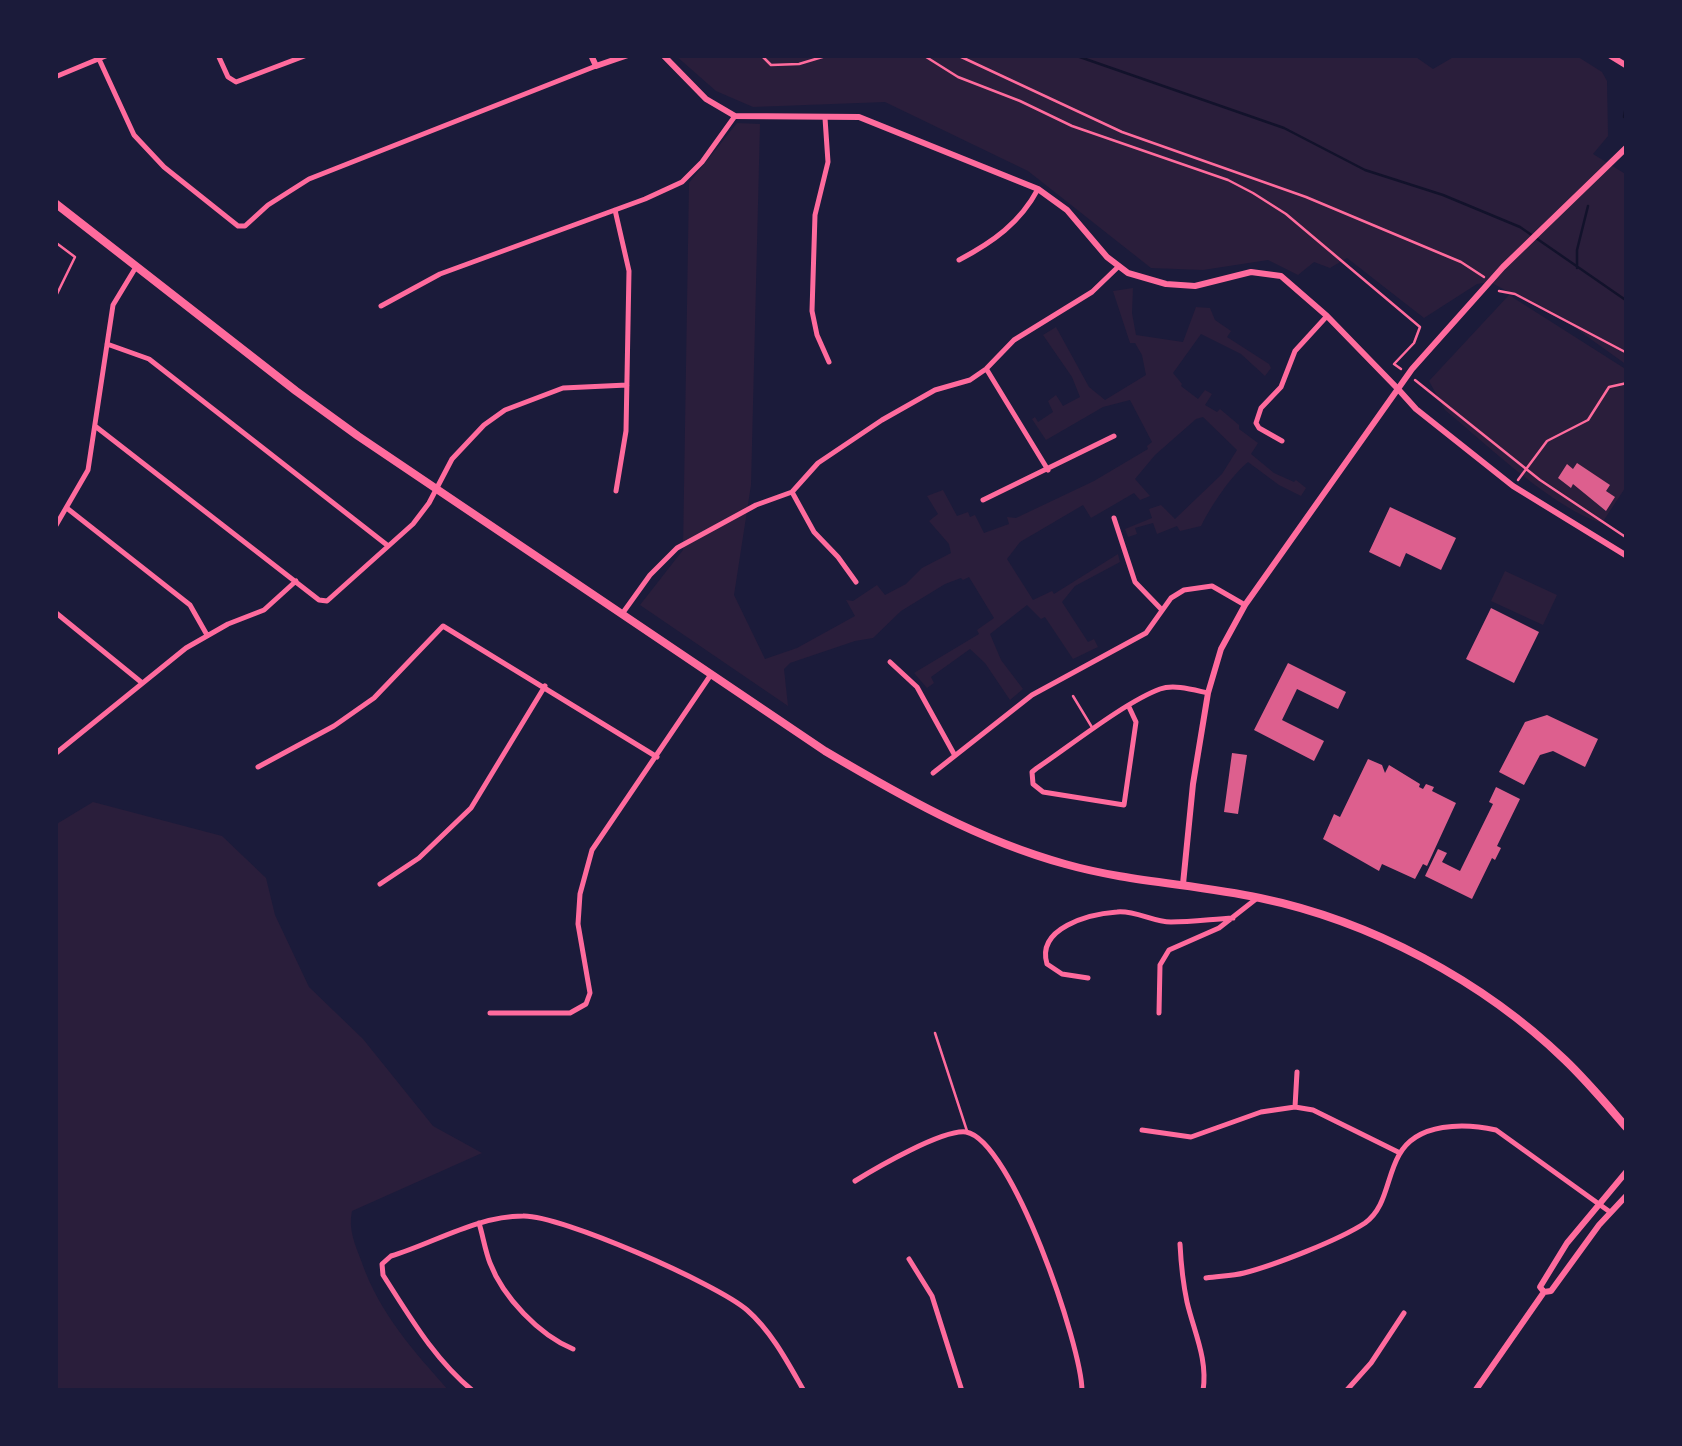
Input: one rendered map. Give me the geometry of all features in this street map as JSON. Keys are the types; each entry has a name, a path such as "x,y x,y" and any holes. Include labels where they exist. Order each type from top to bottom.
{"main road":[{"path":"591,55 596,66 628,55"},
{"path":"663,55 706,98 735,116 859,117 1038,188 1067,210 1128,273 1148,280 1195,286 1251,272 1281,276 1327,316 1416,408 1513,486 1627,556"},
{"path":"1609,55 1627,66"},
{"path":"1183,884 1193,784 1208,693 1221,649 1245,605 1408,374 1503,267 1627,147"},
{"path":"55,203 296,391 435,490 712,672 824,751 903,798 974,832 1064,864 1258,897 1325,916 1430,962 1535,1034 1565,1060 1627,1128"},
{"path":"1544,1292 1540,1287 1599,1201 1627,1170"},
{"path":"1475,1391 1544,1292 1551,1291 1627,1195"}],"street":[{"path":"55,77 108,55"},
{"path":"218,55 228,78 236,82 307,55"},
{"path":"99,59 134,135 164,167 238,226 245,226 268,205 309,179 596,66"},
{"path":"381,306 440,274 682,182 702,162 735,116"},
{"path":"825,118 828,162 815,215 812,311 828,362"},
{"path":"958,260 1008,230 1029,207 1038,188"},
{"path":"615,210 630,272 626,431 616,491"},
{"path":"55,527 88,470 113,306 136,266"},
{"path":"622,614 650,575 677,548 756,505 792,492 818,464 866,431 934,390 970,380 986,370 1014,340 1092,292 1118,266"},
{"path":"1282,441 1259,428 1256,418 1281,387 1296,350 1327,316"},
{"path":"107,344 149,359 388,546"},
{"path":"986,370 1048,470"},
{"path":"95,426 319,600 327,602 412,524 467,440 505,410 562,388 627,385"},
{"path":"983,500 1114,436"},
{"path":"792,492 814,532 856,582"},
{"path":"68,509 190,606 207,636"},
{"path":"1114,518 1135,582 1162,610"},
{"path":"55,754 141,682 207,636 264,610 296,581"},
{"path":"933,773 1055,680 1146,633 1171,598 1197,586 1216,587 1245,605"},
{"path":"55,612 141,682"},
{"path":"258,767 334,726 374,698 443,626 657,757"},
{"path":"890,662 918,688 954,754"},
{"path":"490,1013 570,1014 586,1004 590,993 578,924 580,894 592,850 712,672"},
{"path":"380,884 419,858 471,808 545,686"},
{"path":"1129,708 1136,722 1124,806 1043,792 1033,784 1032,772 1129,708 1166,688 1208,693"},
{"path":"1159,1013 1160,965 1169,950 1234,918 1258,897"},
{"path":"1088,978 1062,974 1047,964 1044,954 1049,937 1058,930 1119,911 1172,922 1234,918"},
{"path":"1295,1107 1297,1072"},
{"path":"1142,1130 1191,1137 1261,1112 1295,1107 1314,1110 1400,1153"},
{"path":"1206,1278 1243,1273 1364,1223 1382,1203 1400,1153 1413,1141 1441,1127 1474,1125 1496,1130 1610,1212"},
{"path":"855,1182 890,1158 959,1132 968,1132 982,1142 1025,1205 1076,1354 1082,1391"},
{"path":"473,1391 443,1364 422,1336 383,1275 382,1264 391,1256 480,1223 514,1216 543,1218 728,1295 772,1338 804,1391"},
{"path":"480,1223 490,1265 516,1306 560,1344 573,1349"},
{"path":"1180,1244 1188,1307 1200,1342 1203,1391"},
{"path":"909,1259 932,1296 962,1391"},
{"path":"1346,1391 1371,1363 1404,1313"}],"lane":[{"path":"1073,696 1094,730"},
{"path":"935,1033 968,1132"}],"path":[{"path":"761,55 771,65 784,66 829,55"},
{"path":"923,55 958,77 1101,138 1228,180 1286,214 1420,327 1414,343 1394,364 1526,470 1627,538"},
{"path":"957,55 1122,132 1306,197 1462,262 1484,278"},
{"path":"55,242 75,257 55,298"},
{"path":"1499,291 1515,294 1627,352"},
{"path":"1513,486 1547,440 1588,420 1609,387 1627,383"}],"shaded area":[{"path":"675,55 1362,58 1413,55 1433,69 1457,55 1575,55 1602,72 1607,81 1608,136 1593,154 1627,175 1627,365 1571,325 1490,282 1477,284 1424,318 1347,258 1330,268 1314,262 1298,275 1268,260 1203,270 1151,268 1028,171 885,102 753,107 716,91"},
{"path":"737,123 760,124 751,485 734,595 765,659 797,648 855,616 846,600 853,601 877,585 885,595 951,553 949,544 929,521 938,514 927,496 943,490 957,516 968,512 970,517 975,515 984,533 1009,524 1007,517 1016,518 1094,481 1148,449 1152,442 1130,400 1103,407 1046,440 1032,419 1035,417 1038,422 1053,412 1048,401 1056,395 1063,406 1080,397 1072,377 1043,335 1056,327 1089,387 1105,400 1146,375 1142,355 1135,343 1130,343 1113,291 1133,288 1136,335 1183,342 1196,307 1210,308 1215,320 1231,331 1227,337 1269,364 1271,368 1265,376 1241,354 1201,334 1173,373 1181,386 1198,399 1205,390 1212,394 1205,405 1217,412 1220,409 1258,443 1251,454 1274,473 1306,488 1301,496 1248,462 1222,492 1201,526 1180,531 1177,526 1157,534 1153,523 1135,528 1137,534 1128,537 1125,529 1152,518 1149,509 1161,505 1175,519 1222,474 1237,450 1203,417 1196,419 1155,455 1135,479 1150,496 1140,500 1134,493 1091,518 1083,505 1020,542 1007,559 1033,600 1052,591 1054,594 1118,554 1120,562 1075,586 1062,602 1088,642 1094,639 1098,647 1073,659 1045,617 1041,619 1027,605 990,634 1001,660 1023,689 1010,700 985,663 970,649 931,677 934,683 927,688 914,673 979,634 977,630 994,618 969,577 961,578 901,611 873,638 790,663 784,669 788,706 640,605 683,550 689,183"},
{"path":"1509,295 1627,370 1627,485 1602,523 1563,504 1500,457 1445,410 1429,381"},
{"path":"1505,571 1557,595 1543,625 1491,601"},
{"path":"93,802 222,836 266,878 275,915 309,987 363,1039 433,1126 482,1153 352,1211 351,1218 355,1243 378,1299 410,1346 449,1391 55,1391 55,825"}],"building":[{"path":"1577,463 1610,485 1606,491 1615,497 1606,511 1573,484 1571,488 1558,478 1567,464 1573,469"},
{"path":"1390,507 1456,538 1441,570 1406,553 1400,567 1369,552"},
{"path":"1491,608 1539,632 1514,683 1466,659"},
{"path":"1288,663 1346,692 1338,709 1297,689 1282,720 1324,741 1314,761 1254,730"},
{"path":"1547,715 1598,739 1585,767 1553,751 1540,755 1524,785 1499,772 1525,722"},
{"path":"1232,753 1247,755 1238,814 1224,812"},
{"path":"1368,759 1382,765 1385,773 1389,765 1420,784 1419,787 1434,787 1432,791 1456,803 1427,866 1423,864 1415,879 1382,864 1379,871 1323,839 1334,814 1340,817"},
{"path":"1496,787 1520,799 1497,846 1501,848 1472,899 1425,876 1438,849 1447,853 1442,862 1460,871 1493,804 1489,802"}],"waterway":[{"path":"1074,55 1284,128 1365,170 1443,195 1520,227 1627,301"},
{"path":"1624,117 1627,101"},
{"path":"1577,268 1577,250 1588,206"}]}
